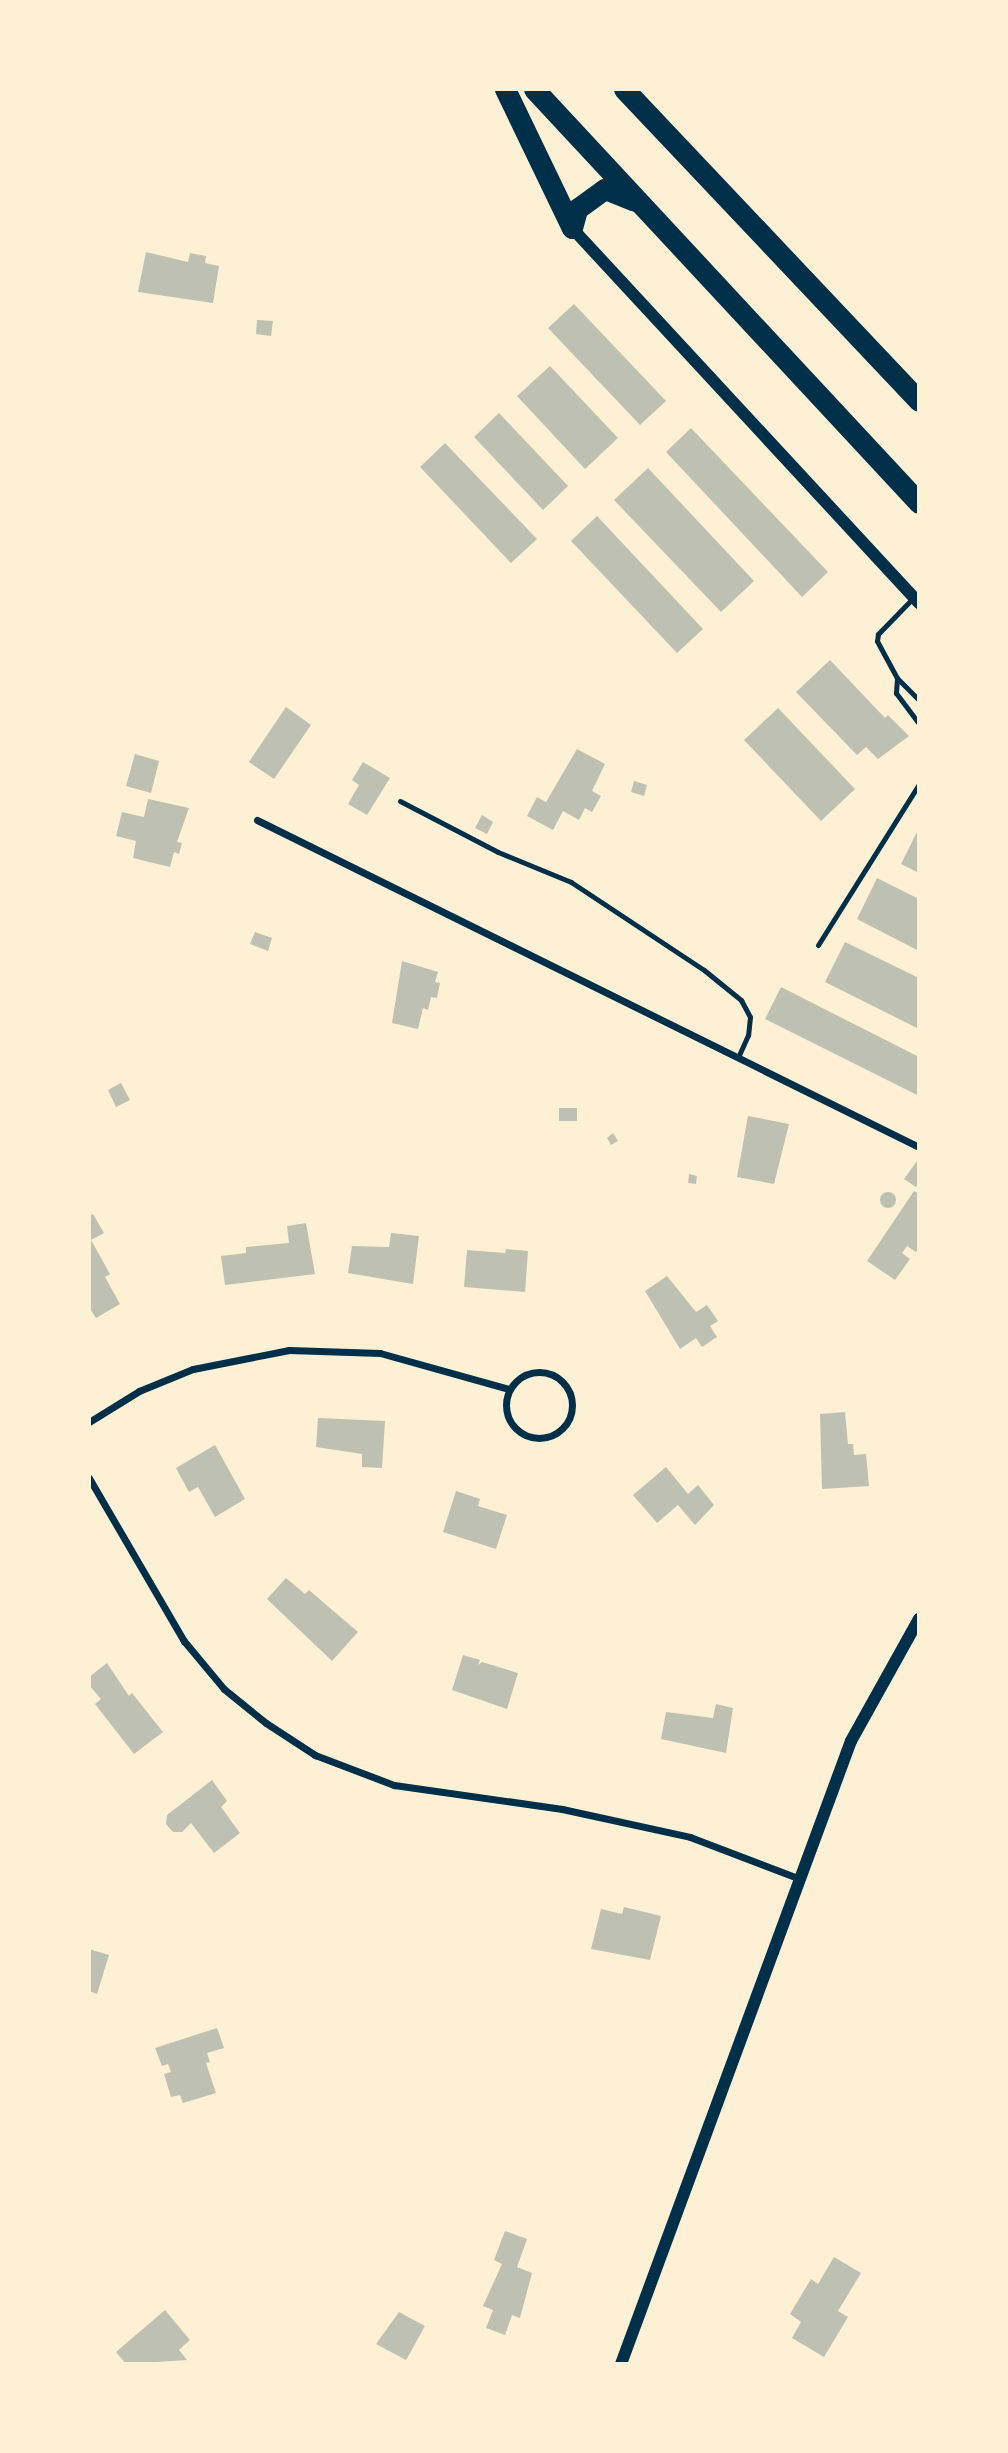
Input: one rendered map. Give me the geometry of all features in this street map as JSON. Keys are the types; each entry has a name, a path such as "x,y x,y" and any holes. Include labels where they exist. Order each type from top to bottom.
{"highway":[{"path":"505,89 572,228"},
{"path":"534,89 919,503"},
{"path":"624,89 919,401"},
{"path":"572,228 577,209 605,189 639,203"}],"street":[{"path":"572,228 916,600"},
{"path":"257,820 739,1055 919,1147"},
{"path":"89,1422 139,1391 193,1369 289,1350 380,1353 509,1389"},
{"path":"549,1373 559,1378 572,1397 569,1420 544,1438 524,1434 506,1410 509,1389 526,1374 549,1373"},
{"path":"89,1478 184,1641 224,1689 266,1723 315,1755 394,1785 562,1809 690,1837 800,1879"},
{"path":"621,2364 851,1741 919,1619"}],"lane":[{"path":"916,600 878,634 879,649 897,678 919,700"},
{"path":"897,678 897,693 919,724"},
{"path":"818,944 919,784"},
{"path":"400,801 498,852 571,882 704,970 741,1000 750,1017 748,1035 739,1055"}],"building":[{"path":"146,252 188,262 190,253 206,256 205,263 219,266 213,303 138,292"},
{"path":"574,304 666,401 640,425 548,328"},
{"path":"257,320 273,321 271,336 256,334"},
{"path":"550,366 618,438 585,469 517,396"},
{"path":"499,413 568,486 543,510 474,437"},
{"path":"691,428 828,572 802,597 666,452"},
{"path":"445,443 537,539 511,563 420,467"},
{"path":"648,468 754,581 721,612 614,500"},
{"path":"597,516 703,629 677,653 571,541"},
{"path":"830,660 885,718 888,715 909,736 878,759 866,747 857,755 796,692"},
{"path":"286,707 311,725 274,779 249,762"},
{"path":"778,708 855,789 821,821 744,740"},
{"path":"577,749 605,764 592,791 601,796 592,812 585,808 579,820 563,811 553,830 527,816 537,797 546,802"},
{"path":"135,754 159,761 151,793 126,786"},
{"path":"363,762 390,778 367,815 348,804 359,785 352,780"},
{"path":"634,781 647,785 644,796 631,792"},
{"path":"148,799 189,808 177,842 182,843 179,854 174,852 170,867 133,858 136,841 116,836 122,812 144,817"},
{"path":"482,815 493,822 487,834 475,828"},
{"path":"919,828 919,873 901,864"},
{"path":"877,878 919,899 919,951 857,919"},
{"path":"255,932 272,938 268,951 250,944"},
{"path":"845,942 919,978 919,1029 825,982"},
{"path":"402,961 438,972 435,982 440,983 437,998 431,997 428,1010 423,1008 418,1029 392,1023"},
{"path":"781,987 919,1057 919,1096 765,1019"},
{"path":"121,1083 130,1100 116,1107 108,1090"},
{"path":"559,1108 577,1108 577,1121 559,1121"},
{"path":"748,1116 789,1124 774,1184 737,1177"},
{"path":"613,1133 618,1141 611,1145 607,1138"},
{"path":"917,1161 919,1182 916,1187 904,1179"},
{"path":"689,1174 697,1176 696,1184 688,1183"},
{"path":"914,1191 919,1194 919,1249 916,1252 907,1246 902,1253 910,1259 895,1280 867,1261"},
{"path":"888,1192 894,1194 894,1206 888,1208 882,1206 880,1200 882,1194"},
{"path":"93,1214 104,1233 91,1240 110,1274 105,1277 120,1304 96,1318 89,1307 89,1216"},
{"path":"306,1223 315,1274 225,1285 221,1256 246,1253 246,1247 289,1243 287,1226"},
{"path":"391,1233 419,1236 413,1284 348,1273 352,1246 389,1247"},
{"path":"506,1249 528,1251 525,1292 464,1287 467,1250 505,1253"},
{"path":"667,1276 696,1312 707,1305 718,1321 710,1326 717,1337 702,1347 696,1338 680,1349 645,1291"},
{"path":"845,1412 848,1444 853,1444 854,1455 866,1454 869,1486 822,1489 820,1414"},
{"path":"318,1418 385,1421 382,1468 362,1467 362,1454 316,1447"},
{"path":"215,1445 245,1499 215,1517 198,1487 189,1492 176,1468"},
{"path":"666,1467 688,1494 698,1485 714,1505 695,1525 678,1505 657,1523 633,1495"},
{"path":"456,1491 480,1499 478,1506 507,1515 496,1549 443,1532"},
{"path":"286,1578 305,1594 309,1590 358,1632 332,1661 267,1599"},
{"path":"463,1655 480,1660 478,1665 482,1662 518,1673 507,1709 452,1690"},
{"path":"107,1663 129,1696 132,1693 163,1732 134,1754 95,1704 101,1699 89,1685 89,1677"},
{"path":"716,1704 733,1708 726,1753 661,1739 666,1712 713,1718"},
{"path":"212,1780 227,1801 221,1807 240,1833 214,1853 191,1823 182,1832 173,1832 166,1824 167,1815"},
{"path":"624,1907 661,1916 650,1960 591,1949 601,1909 622,1914"},
{"path":"89,1949 109,1955 97,1994 89,1991"},
{"path":"217,2028 224,2048 207,2053 210,2062 206,2063 216,2093 183,2103 180,2095 171,2097 164,2074 171,2072 168,2064 162,2066 155,2048"},
{"path":"505,2231 527,2239 517,2267 532,2273 520,2318 512,2315 505,2335 486,2328 493,2310 483,2306 502,2264 494,2260"},
{"path":"834,2257 861,2273 838,2311 848,2317 824,2357 792,2338 801,2322 790,2314 811,2279 818,2284"},
{"path":"165,2310 190,2340 179,2350 187,2360 126,2364 116,2352"},
{"path":"399,2312 425,2326 406,2360 376,2344"}]}
